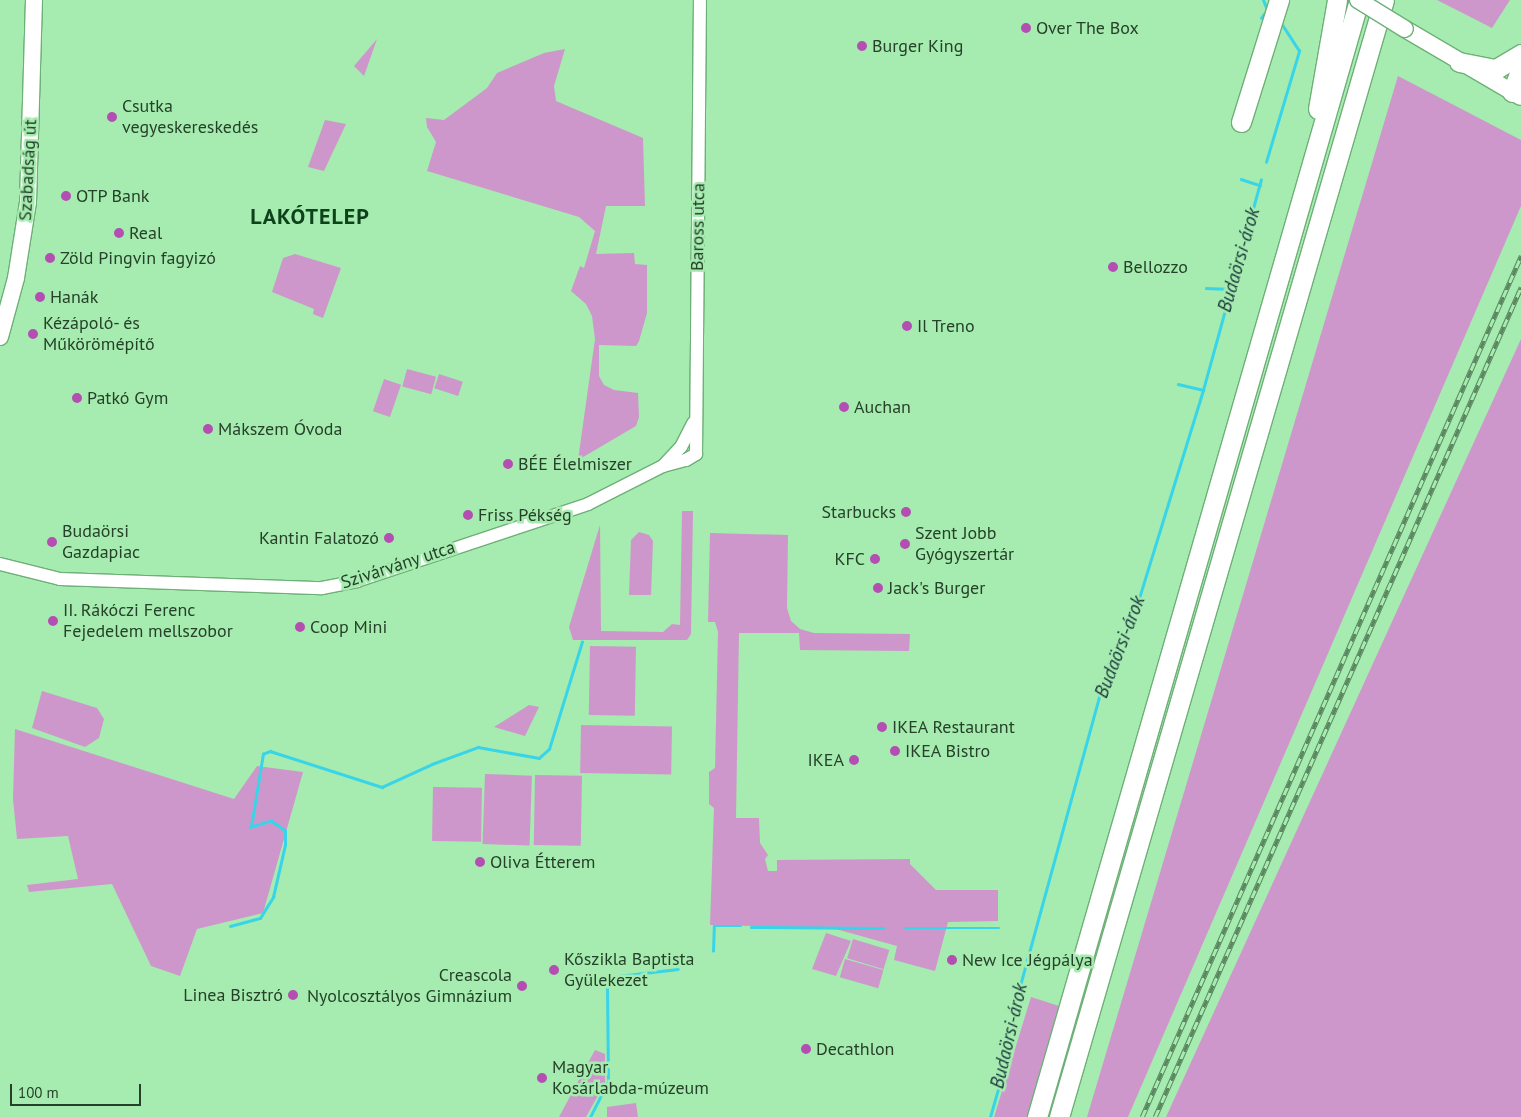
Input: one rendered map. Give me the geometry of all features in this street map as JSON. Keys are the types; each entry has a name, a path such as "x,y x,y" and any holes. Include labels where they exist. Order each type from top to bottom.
{"highway":[{"path":"1241,122 1278,0"},
{"path":"1303,204 1337,0"},
{"path":"1037,1117 1303,204 1359,0"},
{"path":"1059,1117 1384,0"},
{"path":"1376,30 1394,0"},
{"path":"1459,62 1496,69 1521,54"},
{"path":"1518,90 1521,68"}],"main road":[{"name":"Szabadság út","path":"0,337 16,278 28,202 34,0"},
{"path":"1359,0 1459,62 1518,90"}],"street":[{"name":"Baross utca","path":"696,454 694,422 700,0"},
{"name":"Szivárvány utca","path":"663,466 681,447 694,422"},
{"name":"Szivárvány utca","path":"0,564 60,580 322,588 357,581 588,504 663,466 686,460 696,454"}],"shaded area":[{"path":"1437,0 1510,0 1492,28"},
{"path":"377,39 364,76 354,66"},
{"path":"565,49 554,86 556,101 643,138 645,206 606,206 596,254 634,253 635,264 647,265 647,313 636,346 599,345 599,376 604,385 614,390 638,393 639,417 636,426 578,460 595,339 592,316 586,304 571,291 580,266 584,268 595,231 579,217 427,171 436,142 427,127 426,118 444,120 487,88 497,73 544,53"},
{"path":"1398,76 1521,140 1521,206 1128,1117 1087,1117"},
{"path":"325,120 346,124 324,171 308,167"},
{"path":"295,254 341,268 323,318 313,314 314,309 272,292 283,258"},
{"path":"1521,339 1521,1117 1166,1117"},
{"path":"407,369 436,377 431,394 402,386"},
{"path":"439,374 463,382 458,396 434,388"},
{"path":"384,379 401,385 390,417 373,411"},
{"path":"682,511 693,511 691,634 687,640 573,640 569,627 600,525 601,631 663,632 672,624 680,625"},
{"path":"639,532 649,535 653,541 651,595 629,595 631,540"},
{"path":"710,533 788,535 787,608 791,621 800,629 814,633 910,634 909,651 800,650 799,633 739,633 736,818 759,818 760,843 768,855 765,859 768,871 777,871 777,860 910,859 910,864 936,890 998,890 998,921 948,922 935,971 894,960 897,946 832,928 710,925 714,808 709,804 709,772 715,768 718,632 715,622 708,622"},
{"path":"590,646 636,647 635,716 589,715"},
{"path":"42,691 97,708 104,719 99,738 85,747 32,728"},
{"path":"529,705 539,707 525,736 494,727"},
{"path":"581,725 672,727 671,775 580,773"},
{"path":"15,729 234,799 257,766 303,772 263,913 197,929 180,976 151,966 112,884 29,892 27,885 78,879 68,836 17,839 13,799"},
{"path":"485,774 532,776 530,846 483,844"},
{"path":"535,775 582,776 581,846 534,845"},
{"path":"433,787 482,788 481,842 432,841"},
{"path":"826,933 851,941 836,976 812,969"},
{"path":"853,939 889,950 883,969 847,958"},
{"path":"845,959 883,970 878,988 840,977"},
{"path":"1031,997 1059,1006 1027,1117 994,1117"},
{"path":"595,1050 605,1054 605,1083 586,1117 559,1117"},
{"path":"636,1103 638,1117 607,1117 607,1107"}],"waterway":[{"name":"Budaörsi-árok","path":"1261,18 1267,10 1263,0"},
{"name":"Budaörsi-árok","path":"1266,162 1299,51 1282,25"},
{"path":"1241,179 1260,185"},
{"name":"Budaörsi-árok","path":"990,1117 1007,1058 1015,1004 1108,665 1132,621 1203,390 1261,180"},
{"path":"1206,288 1231,289"},
{"path":"1178,384 1203,390"},
{"path":"230,926 260,918 273,897 285,845 285,831 271,821 251,827 263,754 270,751 382,787 432,764 478,747 539,758 549,749 582,642"},
{"name":"Budaörsi-árok","path":"713,951 714,926 741,926"},
{"name":"Budaörsi-árok","path":"751,927 883,928"},
{"name":"Budaörsi-árok","path":"905,928 999,928"},
{"name":"Budaörsi-árok","path":"590,1117 608,1082 607,983 610,977 678,969"}],"railway":[{"path":"1142,1117 1521,256"},
{"path":"1155,1117 1521,287"}],"place":[{"name":"Over The Box","path":"1026,28"},
{"name":"Burger King","path":"862,46"},
{"name":"Csutka vegyeskereskedés","path":"112,117"},
{"name":"OTP Bank","path":"66,196"},
{"name":"Real","path":"119,233"},
{"name":"Zöld Pingvin fagyizó","path":"50,258"},
{"name":"Bellozzo","path":"1113,267"},
{"name":"Hanák","path":"40,297"},
{"name":"Il Treno","path":"907,326"},
{"name":"Kézápoló- és Műkörömépítő","path":"33,334"},
{"name":"Patkó Gym","path":"77,398"},
{"name":"Auchan","path":"844,407"},
{"name":"Mákszem Óvoda","path":"208,429"},
{"name":"BÉE Élelmiszer","path":"508,464"},
{"name":"Starbucks","path":"906,512"},
{"name":"Friss Pékség","path":"468,515"},
{"name":"Kantin Falatozó","path":"389,538"},
{"name":"Budaörsi Gazdapiac","path":"52,542"},
{"name":"Szent Jobb Gyógyszertár","path":"905,544"},
{"name":"KFC","path":"875,559"},
{"name":"Jack's Burger","path":"878,588"},
{"name":"II. Rákóczi Ferenc Fejedelem mellszobor","path":"53,621"},
{"name":"Coop Mini","path":"300,627"},
{"name":"IKEA Restaurant","path":"882,727"},
{"name":"IKEA Bistro","path":"895,751"},
{"name":"IKEA","path":"854,760"},
{"name":"Oliva Étterem","path":"480,862"},
{"name":"New Ice Jégpálya","path":"952,960"},
{"name":"Kőszikla Baptista Gyülekezet","path":"554,970"},
{"name":"Creascola Nyolcosztályos Gimnázium","path":"522,986"},
{"name":"Linea Bisztró","path":"293,995"},
{"name":"Decathlon","path":"806,1049"},
{"name":"Magyar Kosárlabda-múzeum","path":"542,1078"}],"district":[{"name":"LAKÓTELEP","path":"310,217"}]}
